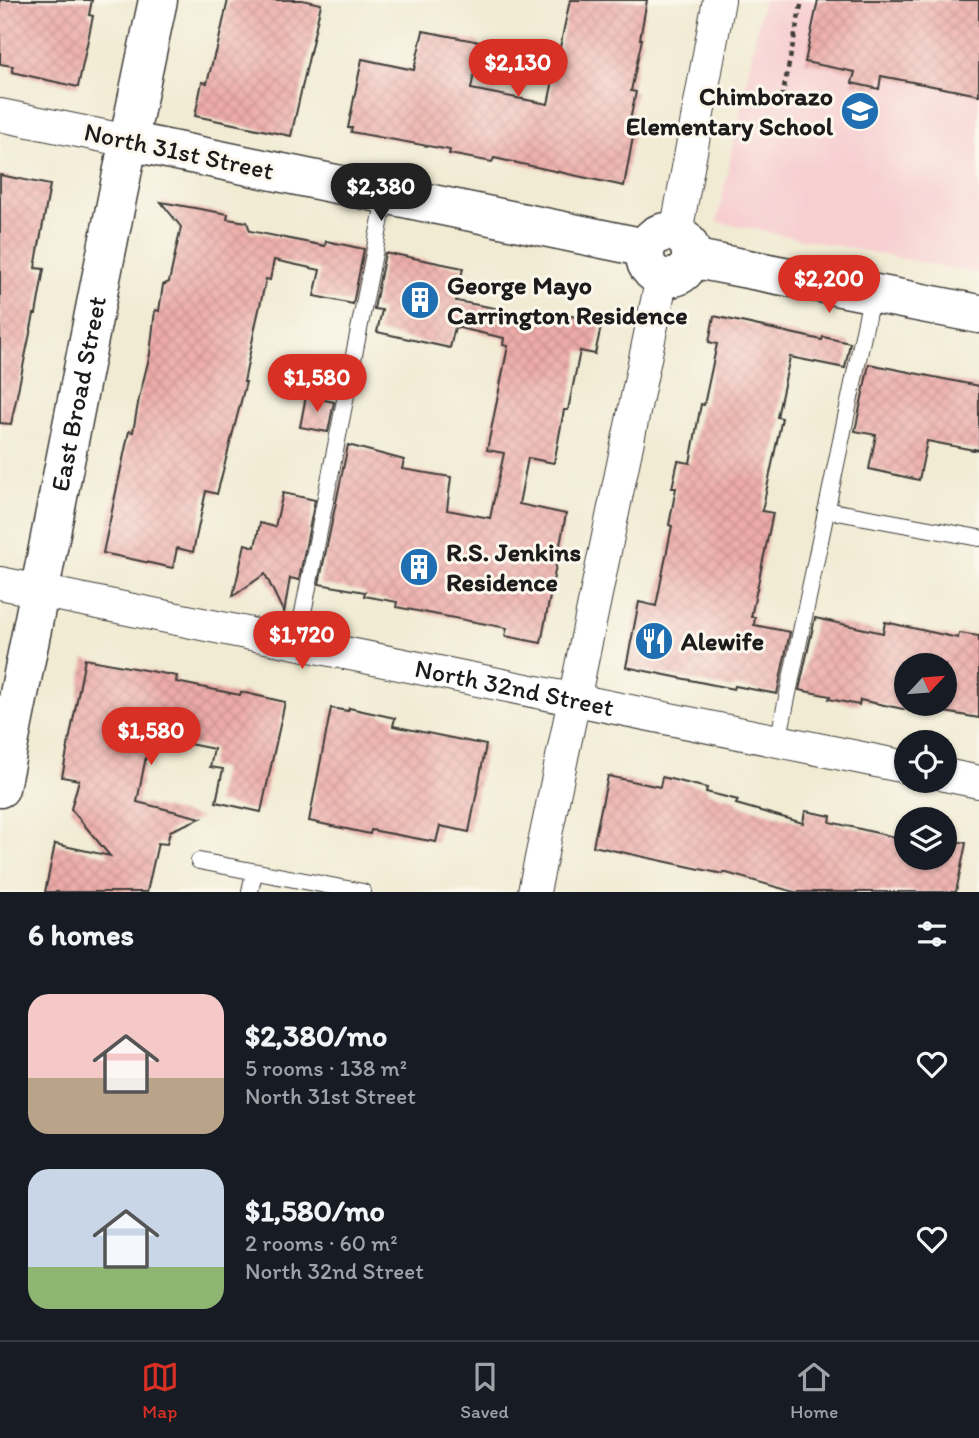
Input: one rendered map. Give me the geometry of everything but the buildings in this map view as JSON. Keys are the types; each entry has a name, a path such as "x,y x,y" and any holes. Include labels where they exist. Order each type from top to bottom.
{"street":[{"name":"East Broad Street","path":"0,788 158,0"},
{"path":"534,892 669,254 719,0"},
{"name":"North 31st Street","path":"0,115 669,254 979,314"},
{"name":"North 32nd Street","path":"0,583 894,765"},
{"path":"957,777 979,782"}],"lane":[{"path":"297,643 386,194"},
{"path":"778,741 872,293"},
{"path":"826,510 979,538"},
{"path":"199,861 363,892"},
{"path":"250,892 254,872"}],"path":[{"path":"782,98 802,0"}],"shaded area":[{"name":"Chimborazo Elementary School","path":"763,0 979,0 979,274 717,222"}],"place":[{"name":"Chimborazo Elementary School","path":"860,111"},
{"name":"George Mayo Carrington Residence","path":"420,300"},
{"name":"R.S. Jenkins Residence","path":"419,567"},
{"name":"Alewife","path":"654,641"}]}
